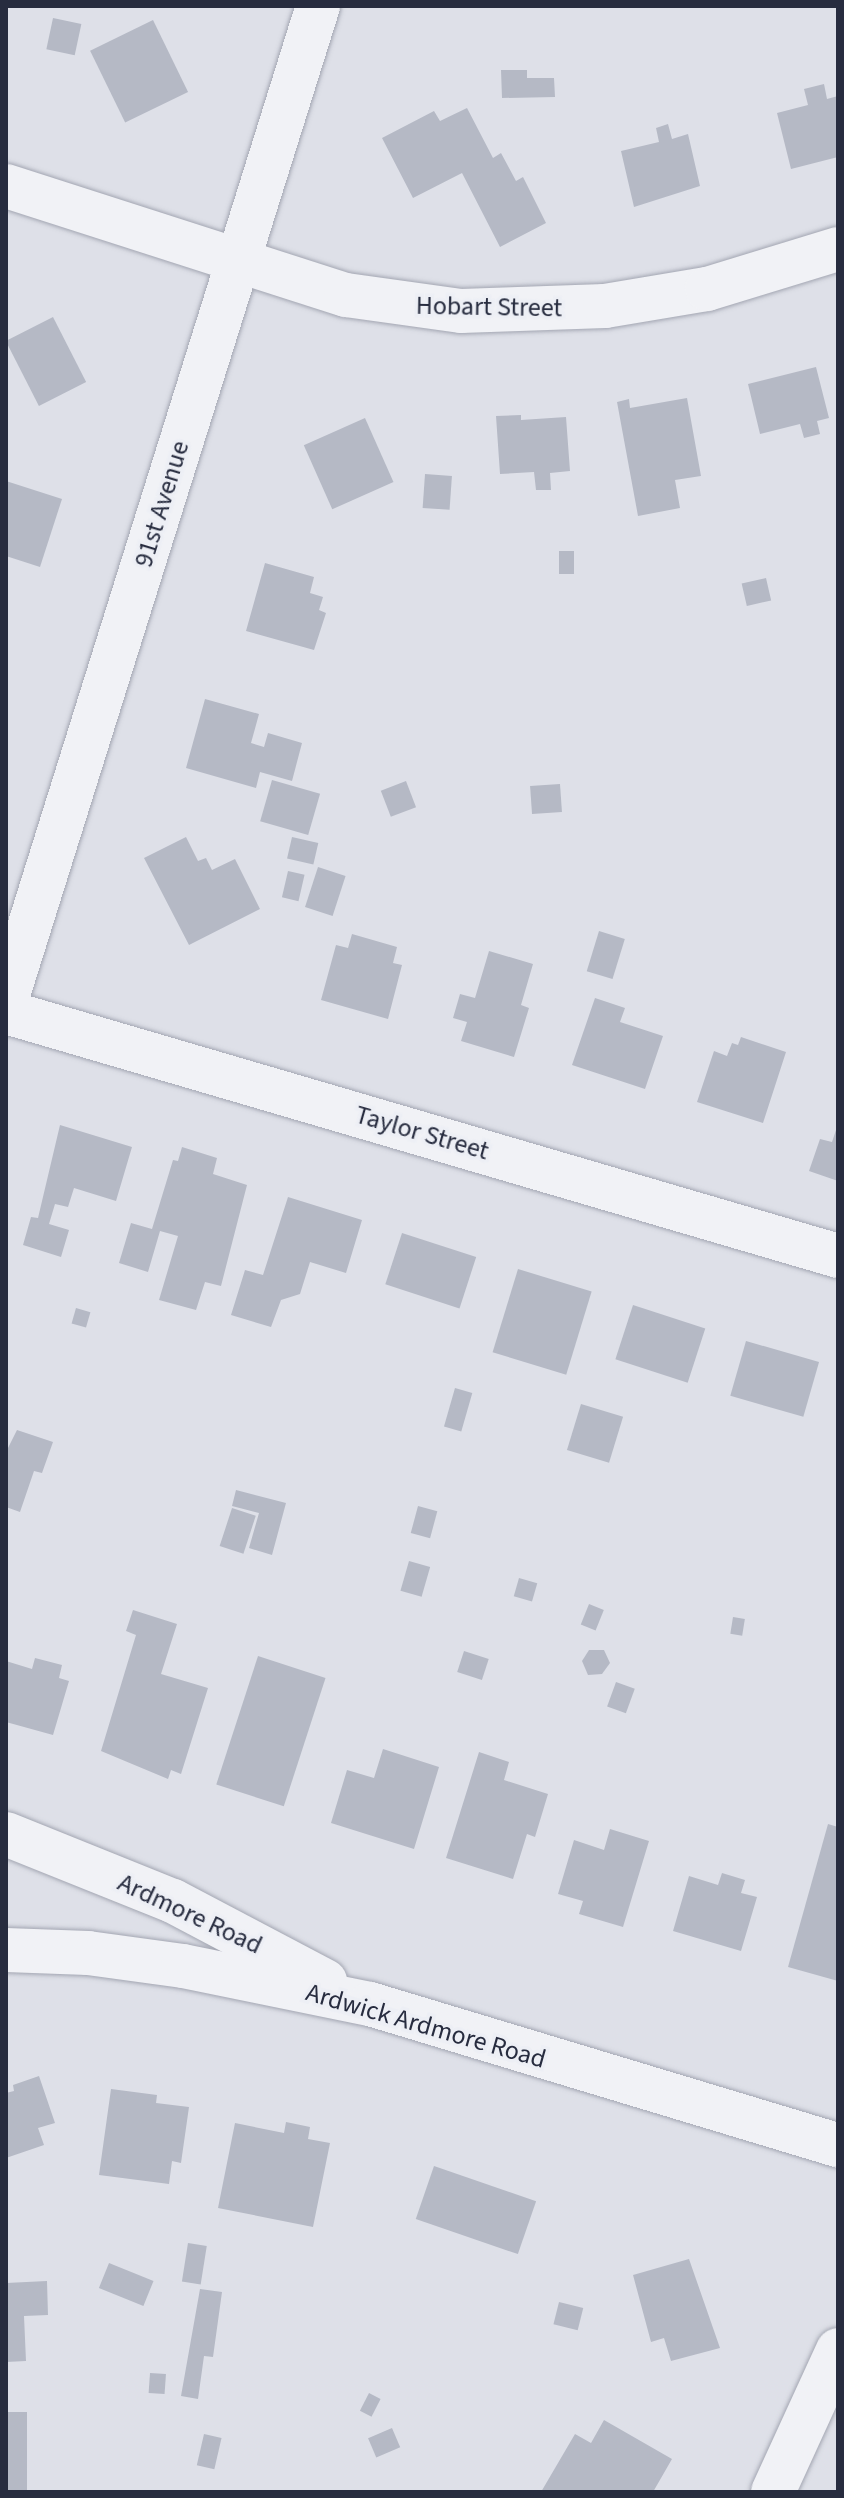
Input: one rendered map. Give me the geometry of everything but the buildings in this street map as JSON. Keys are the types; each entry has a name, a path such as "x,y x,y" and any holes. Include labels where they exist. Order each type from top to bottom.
{"street":[{"name":"91st Avenue","path":"6,1001 318,6"},
{"name":"Hobart Street","path":"6,186 346,295 396,305 520,311 605,306 707,289 838,249"},
{"name":"Taylor Street","path":"6,1012 838,1256"},
{"name":"Ardmore Road","path":"6,1834 173,1901 370,2004"},
{"name":"Ardwick Ardmore Road","path":"6,1950 88,1953 183,1966 370,2004 838,2145"},
{"path":"773,2492 838,2350"}]}
